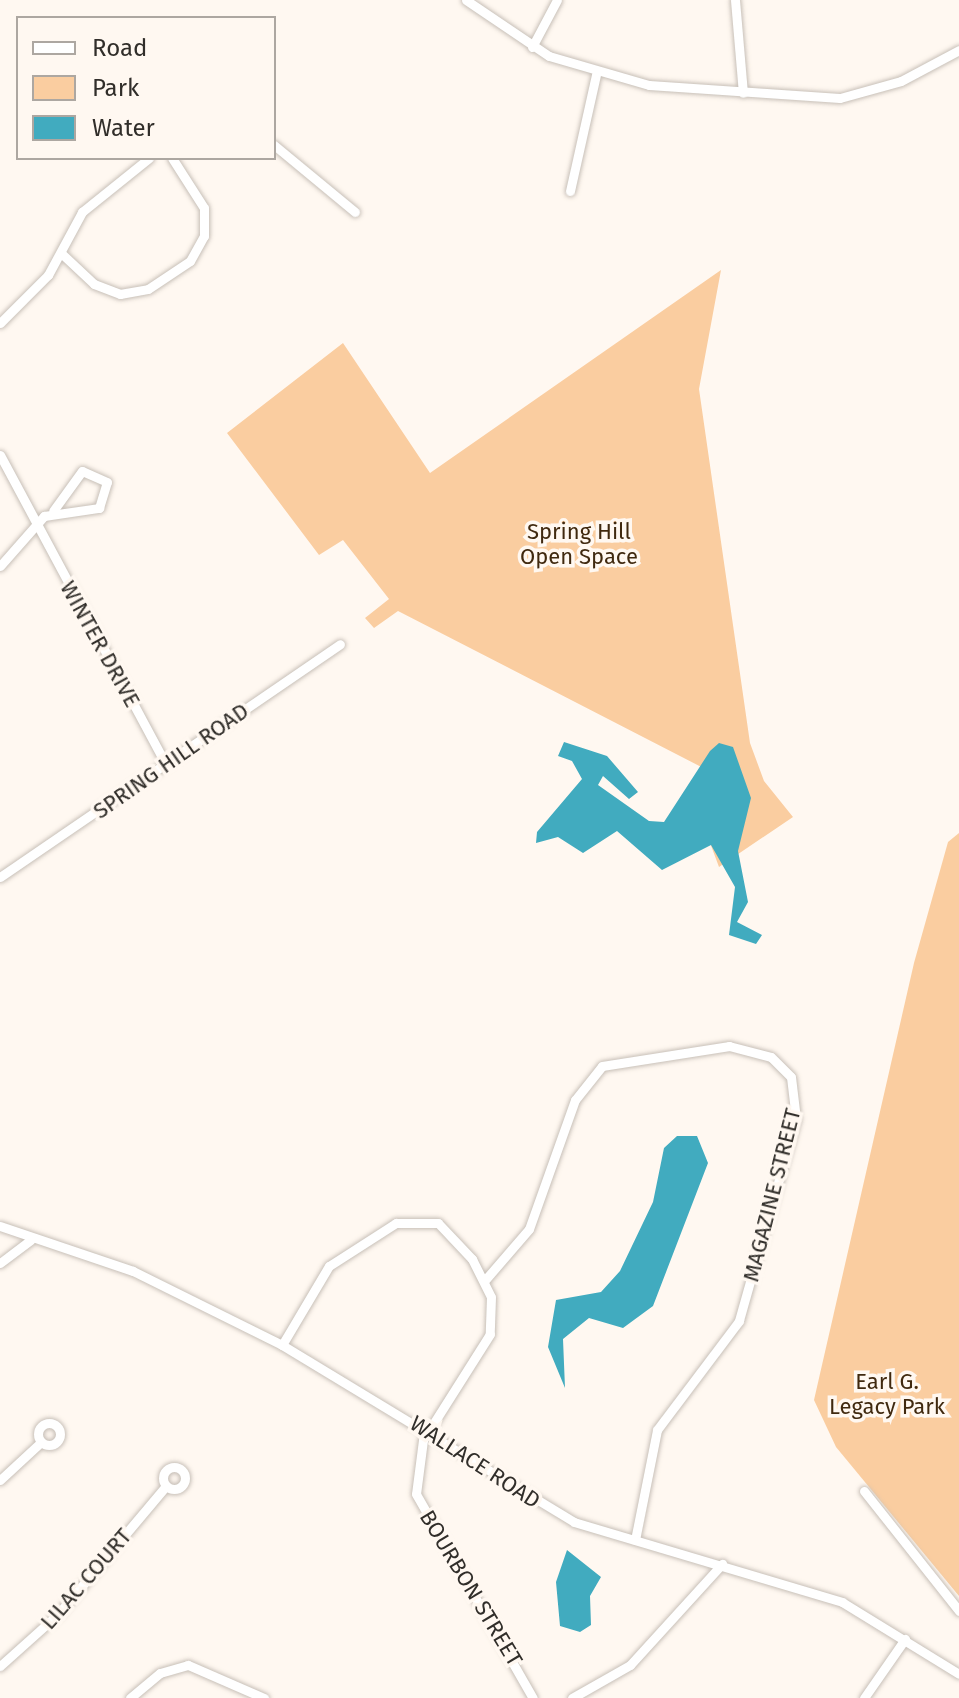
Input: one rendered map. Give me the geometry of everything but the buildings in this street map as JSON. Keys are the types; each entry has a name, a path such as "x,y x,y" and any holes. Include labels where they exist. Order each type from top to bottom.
{"street":[{"path":"466,0 532,47 596,75 743,93 861,95 959,50"},
{"path":"532,47 557,0"},
{"path":"735,0 743,93"},
{"path":"570,191 596,75"},
{"path":"276,147 355,212"},
{"path":"0,323 61,253 82,212 147,160"},
{"path":"61,253 94,284 120,294 148,289 190,261 205,214 173,160"},
{"name":"WINTER DRIVE","path":"0,455 32,525 166,764"},
{"path":"0,566 32,525 53,511 82,471 107,482 99,508 53,511"},
{"name":"SPRING HILL ROAD","path":"0,877 340,644"},
{"name":"MAGAZINE STREET","path":"485,1280 525,1236 575,1100 602,1066 729,1046 771,1057 791,1077 796,1119 739,1321 657,1430 635,1540"},
{"path":"282,1345 324,1272 396,1223 438,1223 485,1280 492,1319 485,1347 428,1432"},
{"name":"WALLACE ROAD","path":"0,1226 30,1240 133,1271 282,1345 428,1432 554,1513 842,1602 959,1674"},
{"path":"0,1263 30,1240"},
{"name":"BOURBON STREET","path":"428,1432 418,1455 416,1494 533,1698"},
{"path":"0,1480 41,1442"},
{"name":"LILAC COURT","path":"0,1666 59,1613 166,1486"},
{"path":"864,1491 959,1611"},
{"path":"572,1698 630,1665 722,1564"},
{"path":"864,1698 905,1639"},
{"path":"130,1698 160,1673 188,1665 264,1698"}],"green space":[{"name":"Spring Hill Open Space","path":"721,270 699,389 750,743 764,781 793,817 719,867 700,816 713,773 398,611 374,628 365,618 389,599 343,540 319,555 227,433 343,343 430,473"},
{"name":"Earl G. Legacy Park","path":"959,833 959,1596 836,1447 814,1400 914,963 948,842"}],"water":[{"path":"564,742 607,756 638,792 629,799 603,776 598,785 649,821 664,822 710,751 719,743 733,747 751,798 738,851 748,902 737,922 762,935 756,944 729,935 735,887 711,845 662,870 617,831 583,853 558,837 536,843 537,832 582,779 572,761 558,756"},
{"path":"677,1136 697,1136 708,1163 653,1306 623,1328 589,1318 563,1339 565,1388 548,1347 556,1300 601,1292 620,1271 653,1202 664,1148"},
{"path":"567,1550 601,1577 590,1596 591,1625 580,1632 560,1626 556,1582"}]}
